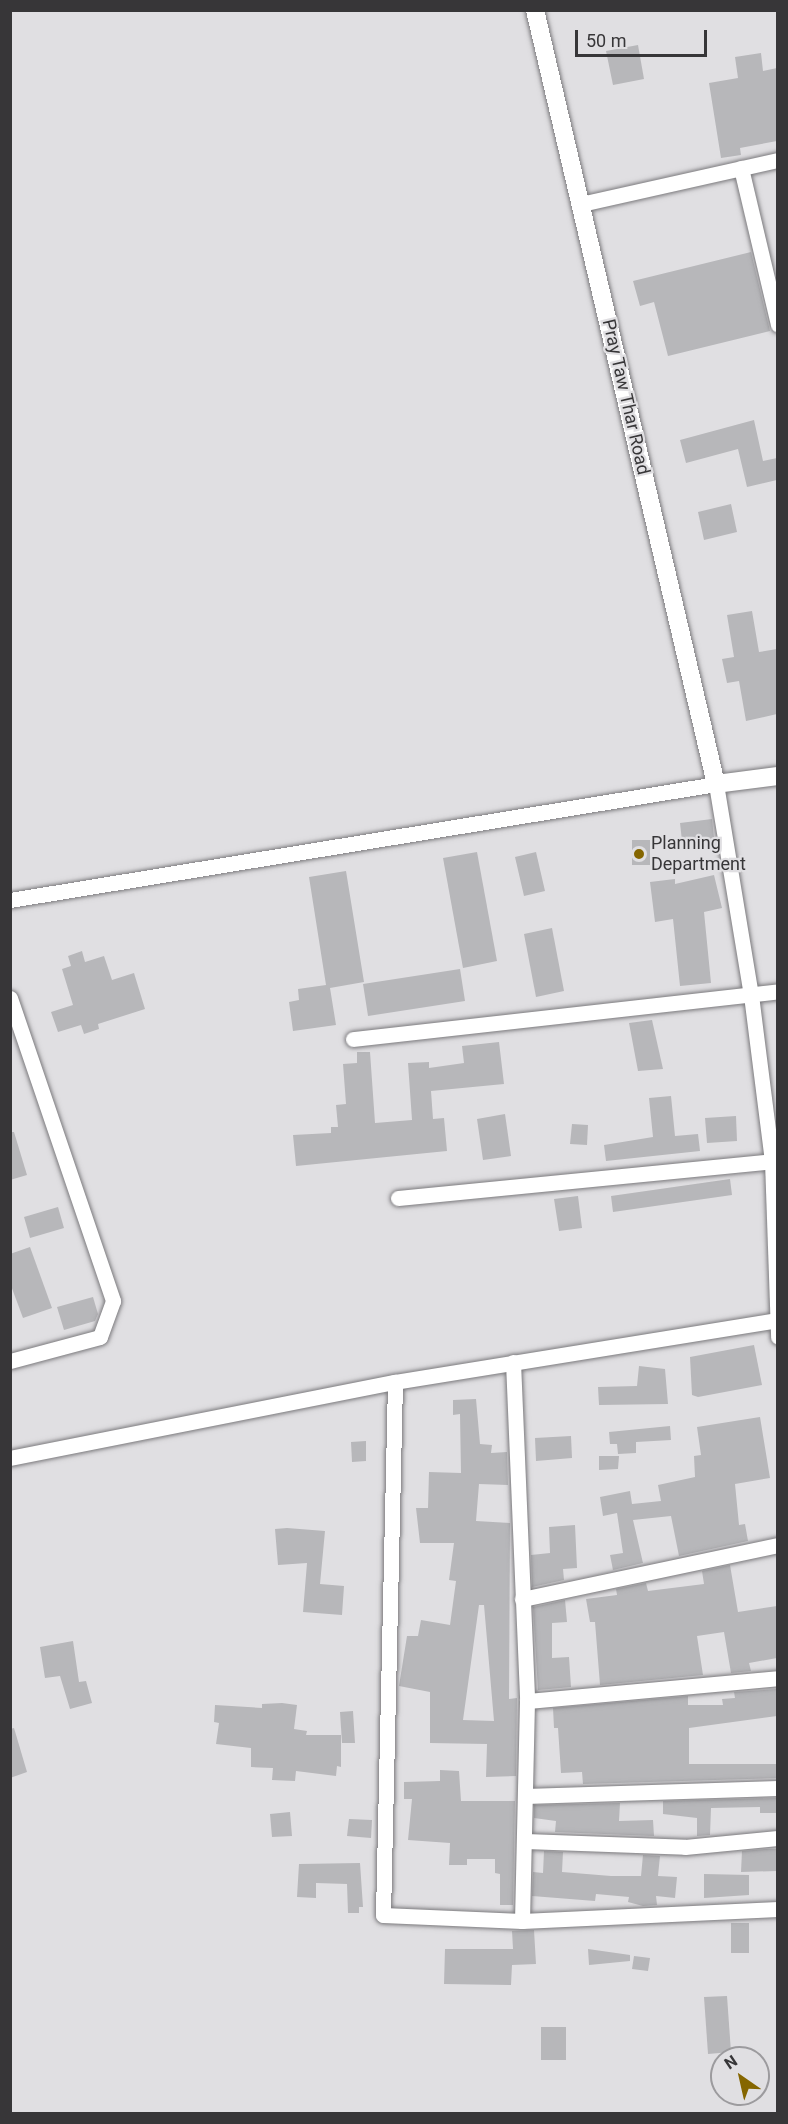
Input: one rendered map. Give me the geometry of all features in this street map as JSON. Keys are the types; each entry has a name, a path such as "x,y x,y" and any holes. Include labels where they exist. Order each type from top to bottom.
{"street":[{"name":"Pray Taw Thar Road","path":"535,10 716,784"},
{"path":"581,204 777,160"},
{"path":"741,168 777,325"},
{"path":"10,900 716,784 777,776"},
{"path":"716,784 751,995 772,1161 777,1337"},
{"path":"353,1039 777,991"},
{"path":"10,998 113,1301 100,1337 10,1361"},
{"path":"398,1198 772,1161"},
{"path":"10,1458 395,1382 777,1320"},
{"path":"513,1362 527,1701 522,1921"},
{"path":"395,1382 383,1915 522,1921 777,1909"},
{"path":"522,1599 777,1545"},
{"path":"527,1701 777,1678"},
{"path":"525,1796 777,1788"},
{"path":"525,1841 685,1847 777,1838"}],"building":[{"path":"638,45 644,79 613,85 606,51"},
{"path":"761,53 763,71 777,68 777,141 740,148 741,155 721,158 709,83 738,78 735,57"},
{"path":"751,252 770,331 668,356 654,302 640,306 633,281"},
{"path":"754,420 763,461 777,458 777,480 747,487 738,449 686,463 680,440"},
{"path":"731,504 737,532 704,540 698,512"},
{"path":"752,611 759,652 777,649 777,714 746,721 739,681 727,683 722,659 734,657 727,615"},
{"path":"712,819 715,847 683,850 680,823"},
{"path":"632,840 650,840 650,865 632,865"},
{"path":"477,852 497,961 463,968 443,858"},
{"path":"536,852 545,891 524,896 515,857"},
{"path":"346,871 364,982 330,988 336,1025 293,1031 289,1002 299,1000 298,989 326,985 309,877"},
{"path":"714,875 722,908 704,912 711,983 680,986 673,919 655,922 650,882 675,879 675,884"},
{"path":"552,928 564,991 536,997 524,934"},
{"path":"82,951 85,962 104,956 112,980 134,973 145,1009 98,1024 99,1029 84,1034 81,1025 58,1032 51,1012 73,1005 62,969 71,966 68,956"},
{"path":"460,969 465,1001 368,1016 363,984"},
{"path":"652,1020 663,1069 638,1071 629,1023"},
{"path":"499,1042 504,1084 431,1091 433,1119 444,1118 447,1151 296,1166 293,1135 331,1133 331,1127 338,1127 336,1105 346,1104 343,1064 357,1063 357,1052 370,1052 375,1123 412,1120 408,1063 429,1062 429,1068 464,1063 462,1046"},
{"path":"671,1096 675,1136 698,1134 700,1151 606,1161 604,1145 653,1137 649,1098"},
{"path":"505,1114 511,1156 483,1160 477,1119"},
{"path":"736,1116 737,1141 707,1143 705,1118"},
{"path":"572,1124 588,1125 587,1145 570,1144"},
{"path":"10,1132 14,1132 27,1175 10,1180"},
{"path":"730,1179 732,1195 613,1212 611,1196"},
{"path":"578,1196 582,1228 559,1231 554,1199"},
{"path":"58,1207 64,1228 30,1238 24,1217"},
{"path":"30,1247 52,1308 23,1318 10,1283 10,1254"},
{"path":"93,1297 98,1314 95,1321 64,1330 57,1307"},
{"path":"754,1345 762,1385 698,1397 692,1395 690,1357"},
{"path":"639,1366 665,1369 668,1404 599,1405 598,1387 637,1386"},
{"path":"476,1399 480,1444 492,1445 491,1453 507,1452 508,1485 479,1484 476,1521 510,1523 509,1699 517,1698 516,1776 486,1777 487,1744 430,1743 430,1692 399,1686 407,1636 418,1636 421,1620 450,1625 456,1581 449,1580 454,1543 420,1543 416,1508 428,1508 429,1472 461,1473 460,1414 453,1415 453,1400","holes":["479,1605 484,1605 494,1721 463,1720"]},
{"path":"760,1417 770,1478 735,1484 739,1525 745,1524 748,1541 679,1556 671,1516 633,1520 643,1563 613,1570 610,1555 623,1553 617,1513 603,1516 600,1497 630,1491 632,1504 661,1501 658,1485 695,1477 694,1456 701,1455 697,1427"},
{"path":"670,1426 671,1440 636,1442 636,1453 618,1454 617,1444 610,1444 609,1432"},
{"path":"571,1436 572,1458 536,1461 535,1438"},
{"path":"366,1441 366,1461 352,1462 351,1442"},
{"path":"599,1456 619,1456 618,1469 599,1470"},
{"path":"575,1525 577,1568 563,1569 564,1580 532,1587 531,1555 550,1553 549,1527"},
{"path":"275,1529 325,1531 320,1584 344,1586 342,1615 303,1612 307,1563 278,1565"},
{"path":"730,1565 738,1612 777,1606 777,1658 749,1663 751,1671 731,1673 724,1632 697,1636 703,1675 600,1685 595,1622 590,1622 586,1599 617,1595 616,1589 646,1583 648,1591 704,1584 702,1571"},
{"path":"565,1600 567,1622 552,1623 552,1658 569,1657 571,1687 538,1690 533,1607"},
{"path":"73,1641 79,1682 86,1681 92,1703 70,1709 60,1676 45,1678 40,1647"},
{"path":"777,1689 777,1716 689,1728 689,1764 777,1764 777,1778 583,1784 582,1772 561,1773 558,1728 554,1728 553,1708 688,1696 688,1705 723,1705 722,1699 735,1698 734,1692"},
{"path":"262,1704 297,1705 294,1729 307,1731 306,1735 341,1735 341,1767 337,1766 336,1776 296,1771 295,1781 272,1780 273,1768 251,1767 251,1748 216,1744 219,1723 214,1722 215,1705 262,1708"},
{"path":"353,1711 355,1743 342,1743 340,1712"},
{"path":"14,1728 27,1772 10,1778 10,1729"},
{"path":"440,1770 459,1771 461,1801 515,1801 513,1905 500,1905 500,1874 495,1873 495,1859 467,1859 467,1865 449,1865 450,1843 408,1840 412,1799 404,1799 404,1782 440,1781"},
{"path":"777,1798 777,1813 760,1813 760,1807 711,1808 710,1835 697,1836 697,1818 663,1814 663,1801"},
{"path":"620,1803 619,1821 653,1820 654,1836 555,1832 556,1821 534,1818 534,1805"},
{"path":"290,1812 292,1836 272,1837 270,1814"},
{"path":"349,1819 372,1820 371,1838 347,1836"},
{"path":"777,1849 777,1871 741,1872 742,1851"},
{"path":"544,1851 563,1852 562,1872 611,1876 641,1876 643,1855 660,1856 658,1876 677,1877 675,1898 656,1896 657,1905 643,1906 628,1902 629,1897 596,1894 595,1901 532,1896 533,1872 543,1873"},
{"path":"360,1863 363,1907 359,1907 359,1913 348,1913 347,1884 316,1883 316,1898 297,1897 299,1864"},
{"path":"704,1874 749,1875 749,1895 704,1898"},
{"path":"731,1923 749,1923 749,1953 731,1953"},
{"path":"534,1930 536,1964 512,1965 511,1985 444,1984 445,1949 513,1949 512,1931"},
{"path":"588,1949 630,1955 630,1961 589,1965"},
{"path":"634,1956 650,1958 648,1971 632,1969"},
{"path":"727,1996 731,2046 710,2046 710,2054 708,2054 704,1997"},
{"path":"541,2027 566,2027 566,2060 541,2060"}],"place":[{"name":"Planning Department","path":"639,854"}]}
